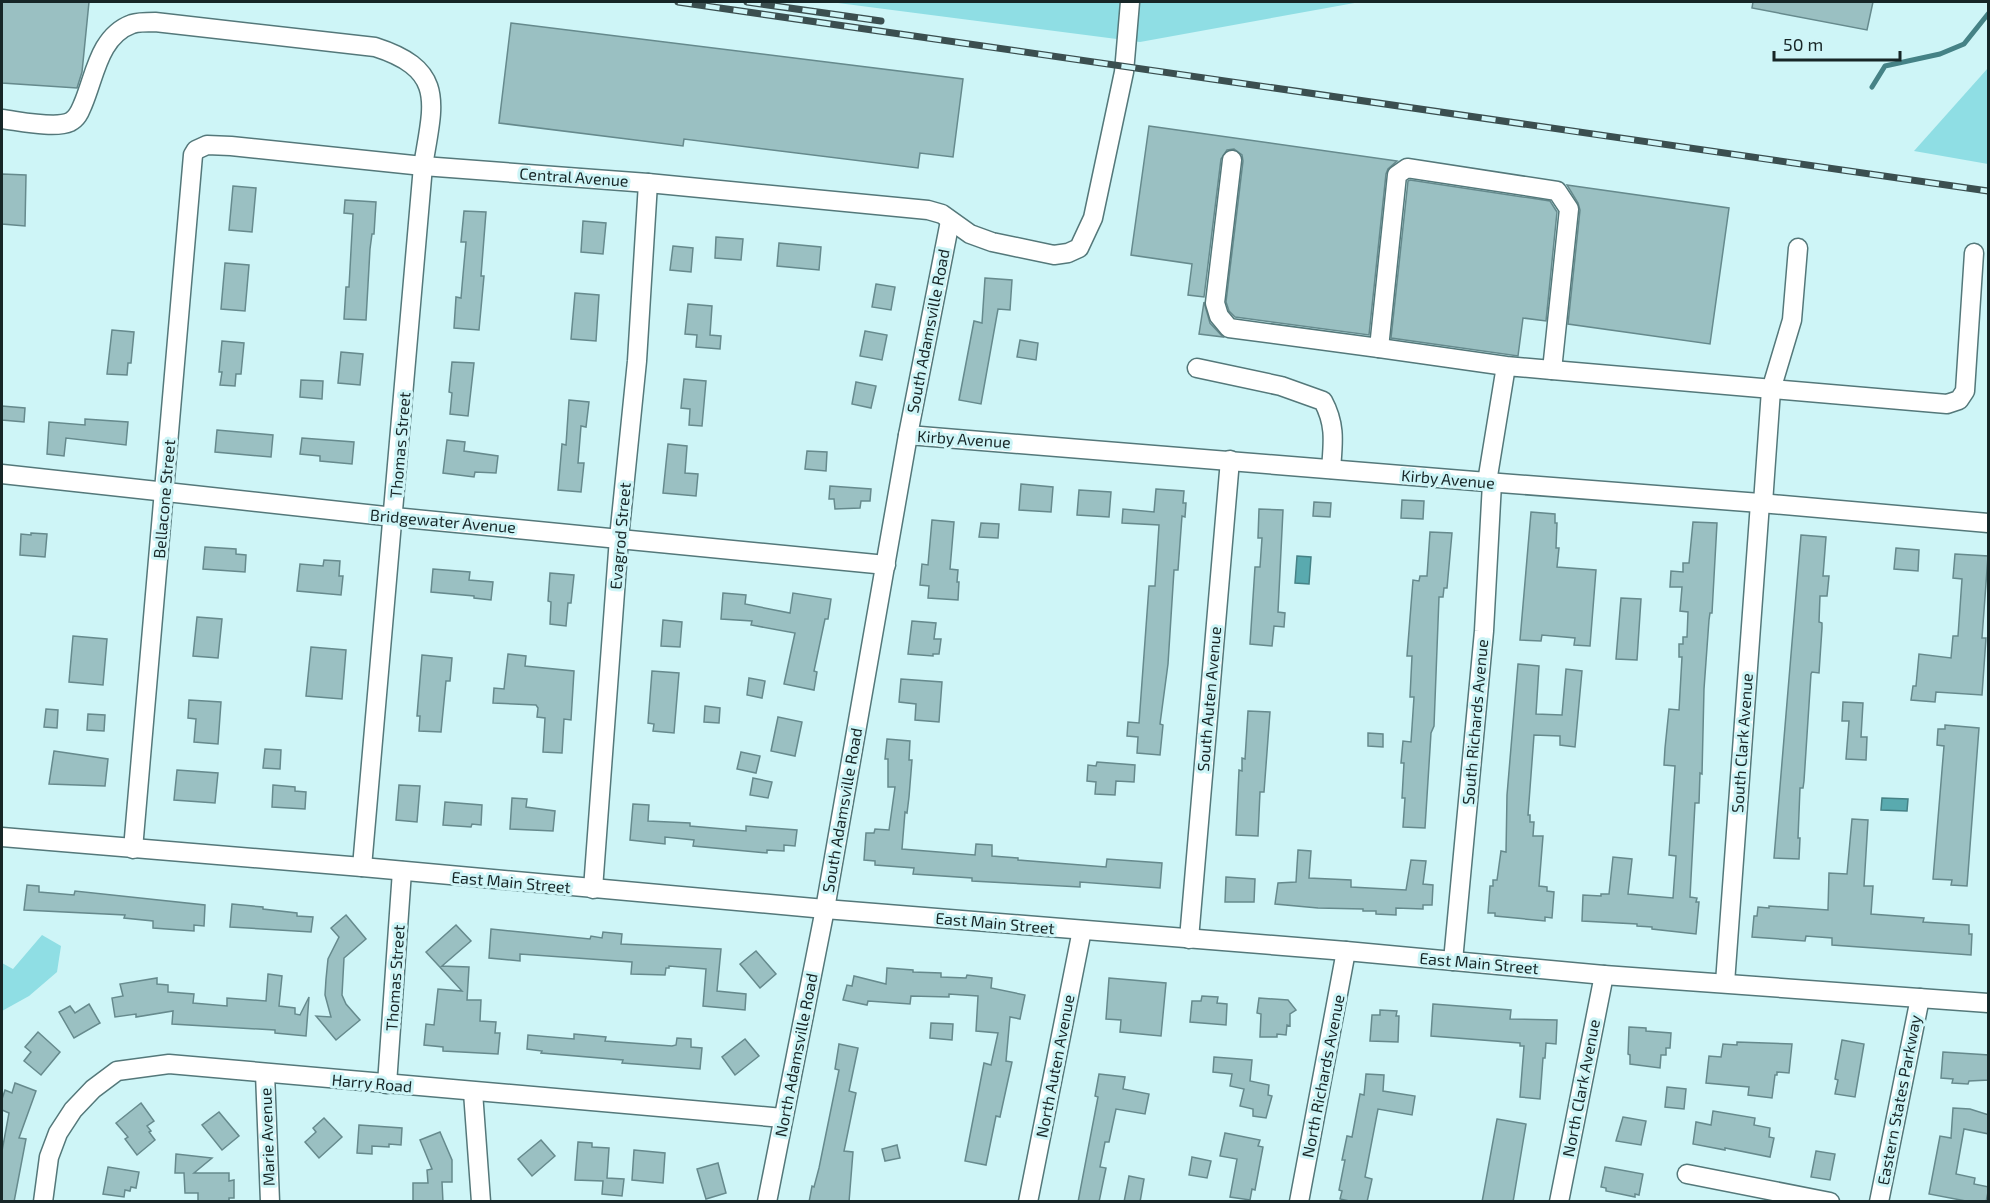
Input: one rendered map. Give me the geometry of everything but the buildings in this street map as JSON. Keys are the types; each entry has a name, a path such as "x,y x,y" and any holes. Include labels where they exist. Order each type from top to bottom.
{"street":[{"name":"South Adamsville Road","path":"825,909 908,435 950,220 970,234 992,242 1054,255 1068,253 1079,248 1093,218 1126,62 1130,2"},
{"name":"Thomas Street","path":"2,120 51,124 71,122 78,117 100,56 113,36 132,24 166,23 375,47 397,54 414,64 426,79 431,114 423,166 362,867"},
{"name":"Central Avenue","path":"196,150 207,145 231,146 423,166 648,183 927,210 942,214 950,220"},
{"name":"Bellacone Street","path":"133,849 193,155 196,150"},
{"path":"1232,160 1215,303 1219,316 1229,328 1506,366 1947,404 1959,400 1965,391 1974,253"},
{"path":"1379,348 1397,175 1407,168 1557,191 1569,209 1552,370"},
{"name":"Evagrod Street","path":"593,890 619,538 637,360 648,183"},
{"name":"South Clark Avenue","path":"1725,983 1771,390 1792,320 1798,248"},
{"name":"South Richards Avenue","path":"1454,961 1484,631 1490,483 1506,366"},
{"path":"1197,368 1281,386 1323,401 1331,416 1333,435 1331,469"},
{"name":"Kirby Avenue","path":"908,435 1989,523"},
{"name":"South Auten Avenue","path":"1189,939 1230,460"},
{"name":"Bridgewater Avenue","path":"2,474 394,517 886,565"},
{"name":"East Main Street","path":"2,837 362,867 593,890 718,898 1604,975 1989,1003"},
{"name":"Thomas Street","path":"387,1084 402,871"},
{"name":"North Adamsville Road","path":"767,1202 825,909"},
{"name":"North Auten Avenue","path":"1028,1202 1082,930"},
{"name":"North Richards Avenue","path":"1299,1202 1346,951"},
{"name":"North Clark Avenue","path":"1559,1202 1604,975"},
{"name":"Eastern States Parkway","path":"1879,1202 1920,999"},
{"name":"Harry Road","path":"43,1202 49,1157 58,1133 80,1103 93,1089 117,1071 169,1064 783,1118"},
{"name":"Marie Avenue","path":"265,1073 270,1202"},
{"path":"474,1092 481,1202"},
{"path":"1687,1174 1830,1202"}],"shaded area":[{"path":"1360,2 1140,42 838,3"},
{"path":"1988,68 1988,164 1914,151"},
{"path":"1297,556 1311,557 1309,584 1295,583"},
{"path":"1882,798 1908,799 1907,811 1881,810"},
{"path":"42,935 61,946 57,972 29,996 2,1011 2,963 13,969"}],"waterway":[{"path":"1872,87 1885,66 1940,54 1964,44 1988,14"}],"railway":[{"path":"678,2 1988,191"},
{"path":"747,2 881,21"}]}
